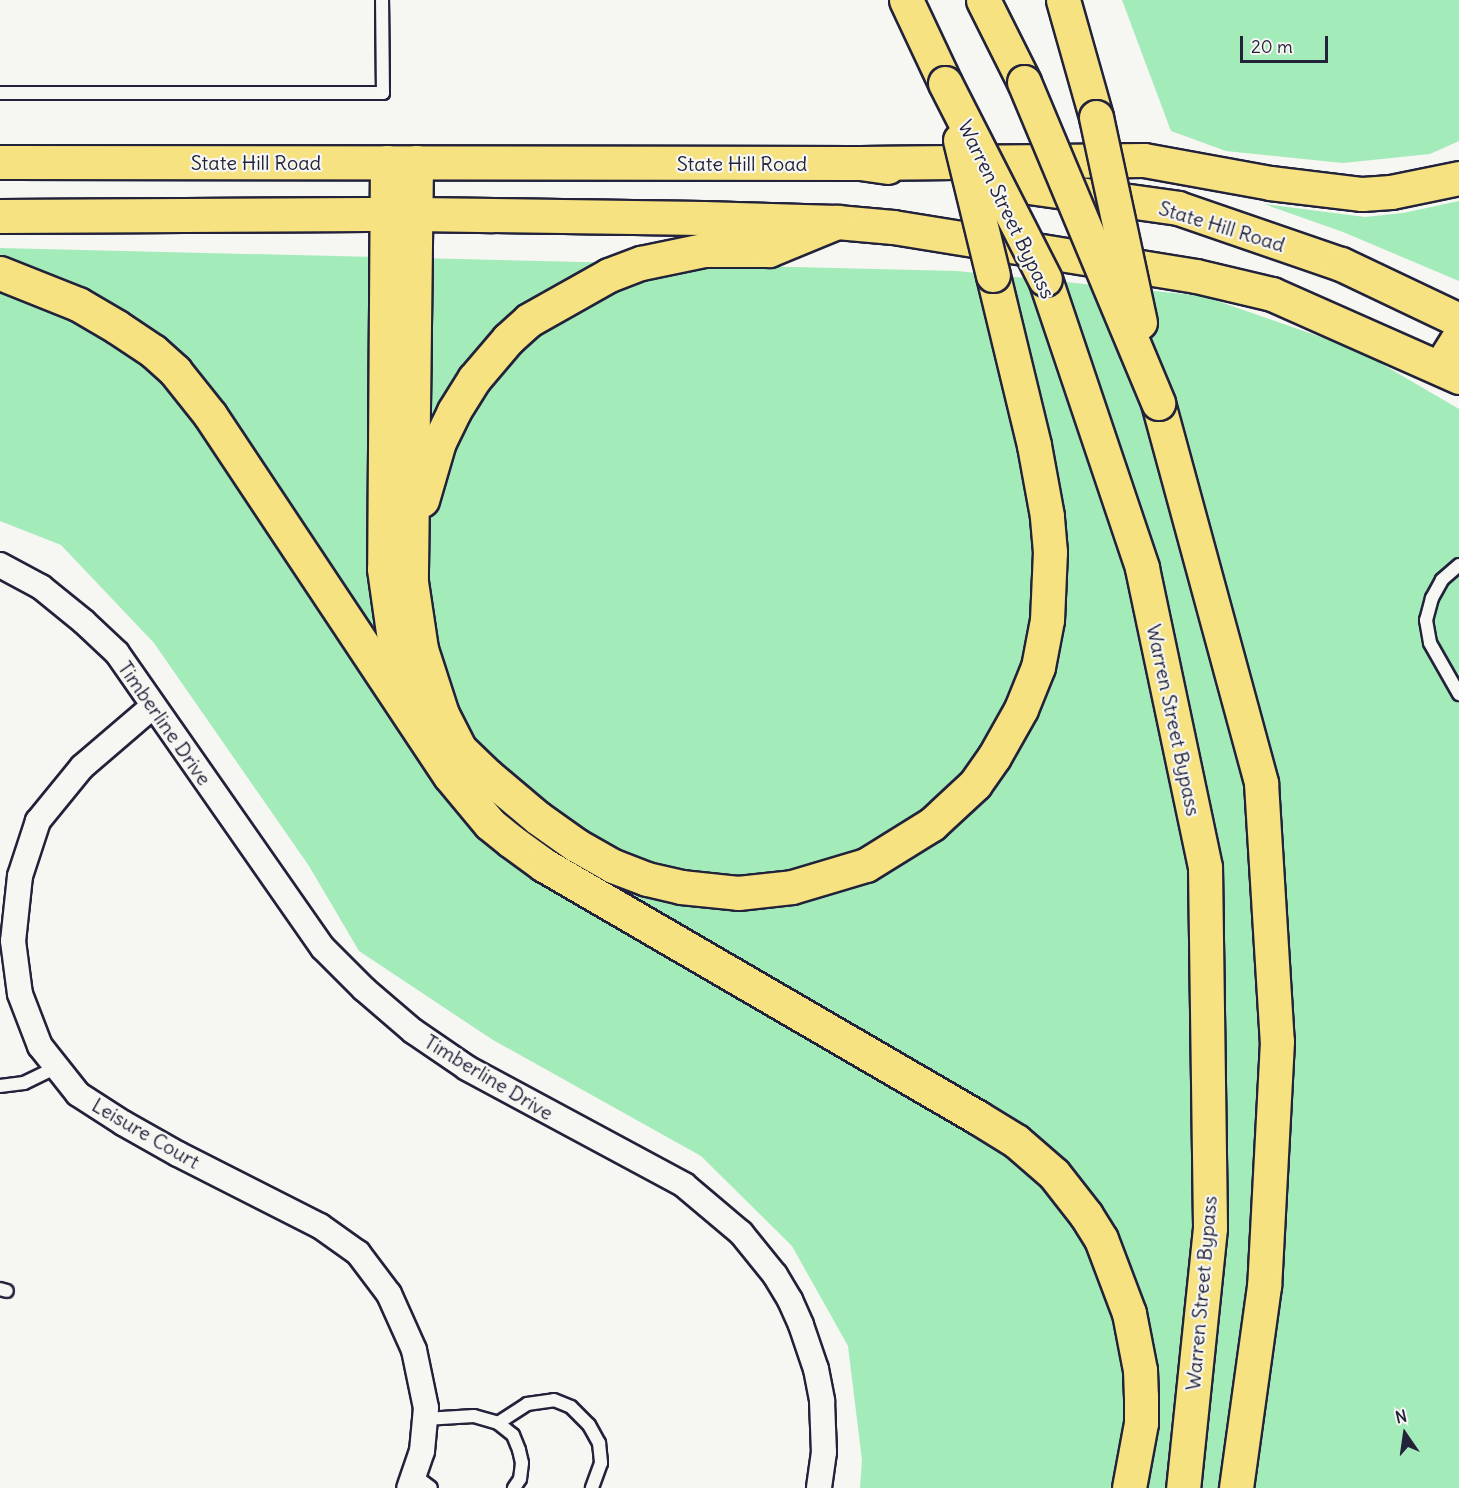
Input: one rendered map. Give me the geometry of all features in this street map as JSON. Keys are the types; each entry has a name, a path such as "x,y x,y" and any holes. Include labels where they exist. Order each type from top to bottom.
{"main road":[{"name":"Warren Street Bypass","path":"906,0 945,83 1045,279 1142,568 1205,867 1210,1228 1183,1488"},
{"path":"983,0 1024,82 1158,403"},
{"path":"1063,0 1095,117 1158,403 1255,761 1261,795 1278,1041 1264,1286 1236,1488"},
{"path":"400,215 414,617 442,714 460,748 488,776 538,818 576,845 613,866 647,879 709,891 738,893 792,887 846,873 866,865 925,829 975,783 1011,728 1038,667 1047,620 1050,584 1047,516 1034,445 945,83"},
{"path":"860,163 1144,160 1270,183 1362,194 1391,192 1459,178"},
{"name":"State Hill Road","path":"0,162 860,163 1178,208 1341,264 1459,320"},
{"path":"401,162 384,569 397,660 413,722"},
{"path":"0,216 400,215 837,222 893,227 1196,276 1272,294 1449,372 1459,336"},
{"path":"411,539 439,442 454,411 474,379 508,339 529,320 609,274 641,263 704,249 769,250 837,222"},
{"path":"0,273 78,304 135,339 175,371 210,416 413,722 470,801 490,824 536,859 1016,1141 1054,1174 1086,1215 1101,1239 1129,1313 1137,1348 1142,1396 1141,1423 1129,1488"}],"street":[{"name":"Timberline Drive","path":"0,566 41,587 117,653 152,707 323,948 364,989 413,1031 467,1068 684,1185 741,1233 775,1275 790,1300 801,1324 816,1370 822,1401 824,1452 819,1488"},
{"name":"Leisure Court","path":"152,707 82,767 38,820 20,876 13,941 20,994 40,1046 78,1094 123,1124 320,1226 358,1253 389,1294 414,1350 426,1408 418,1484"}],"lane":[{"path":"0,93 383,93 382,0"},
{"path":"1459,566 1442,580 1432,598 1426,620 1430,643 1459,694"},
{"path":"0,1086 24,1083 57,1067"},
{"path":"498,1423 527,1404 554,1400 571,1407 589,1425 599,1443 601,1463 592,1488"},
{"path":"425,1419 474,1416 498,1423 513,1436 519,1449 522,1463 520,1479 514,1488"}],"green space":[{"path":"1122,0 1459,0 1459,141 1430,154 1343,163 1226,151 1171,131"},
{"path":"1459,201 1459,281 1343,232 1264,204 1365,217 1403,213"},
{"path":"0,248 957,271 1203,296 1358,350 1459,409 1459,1488 860,1488 862,1460 848,1346 792,1246 701,1156 493,1040 359,951 309,866 154,643 61,545 0,521"}]}
